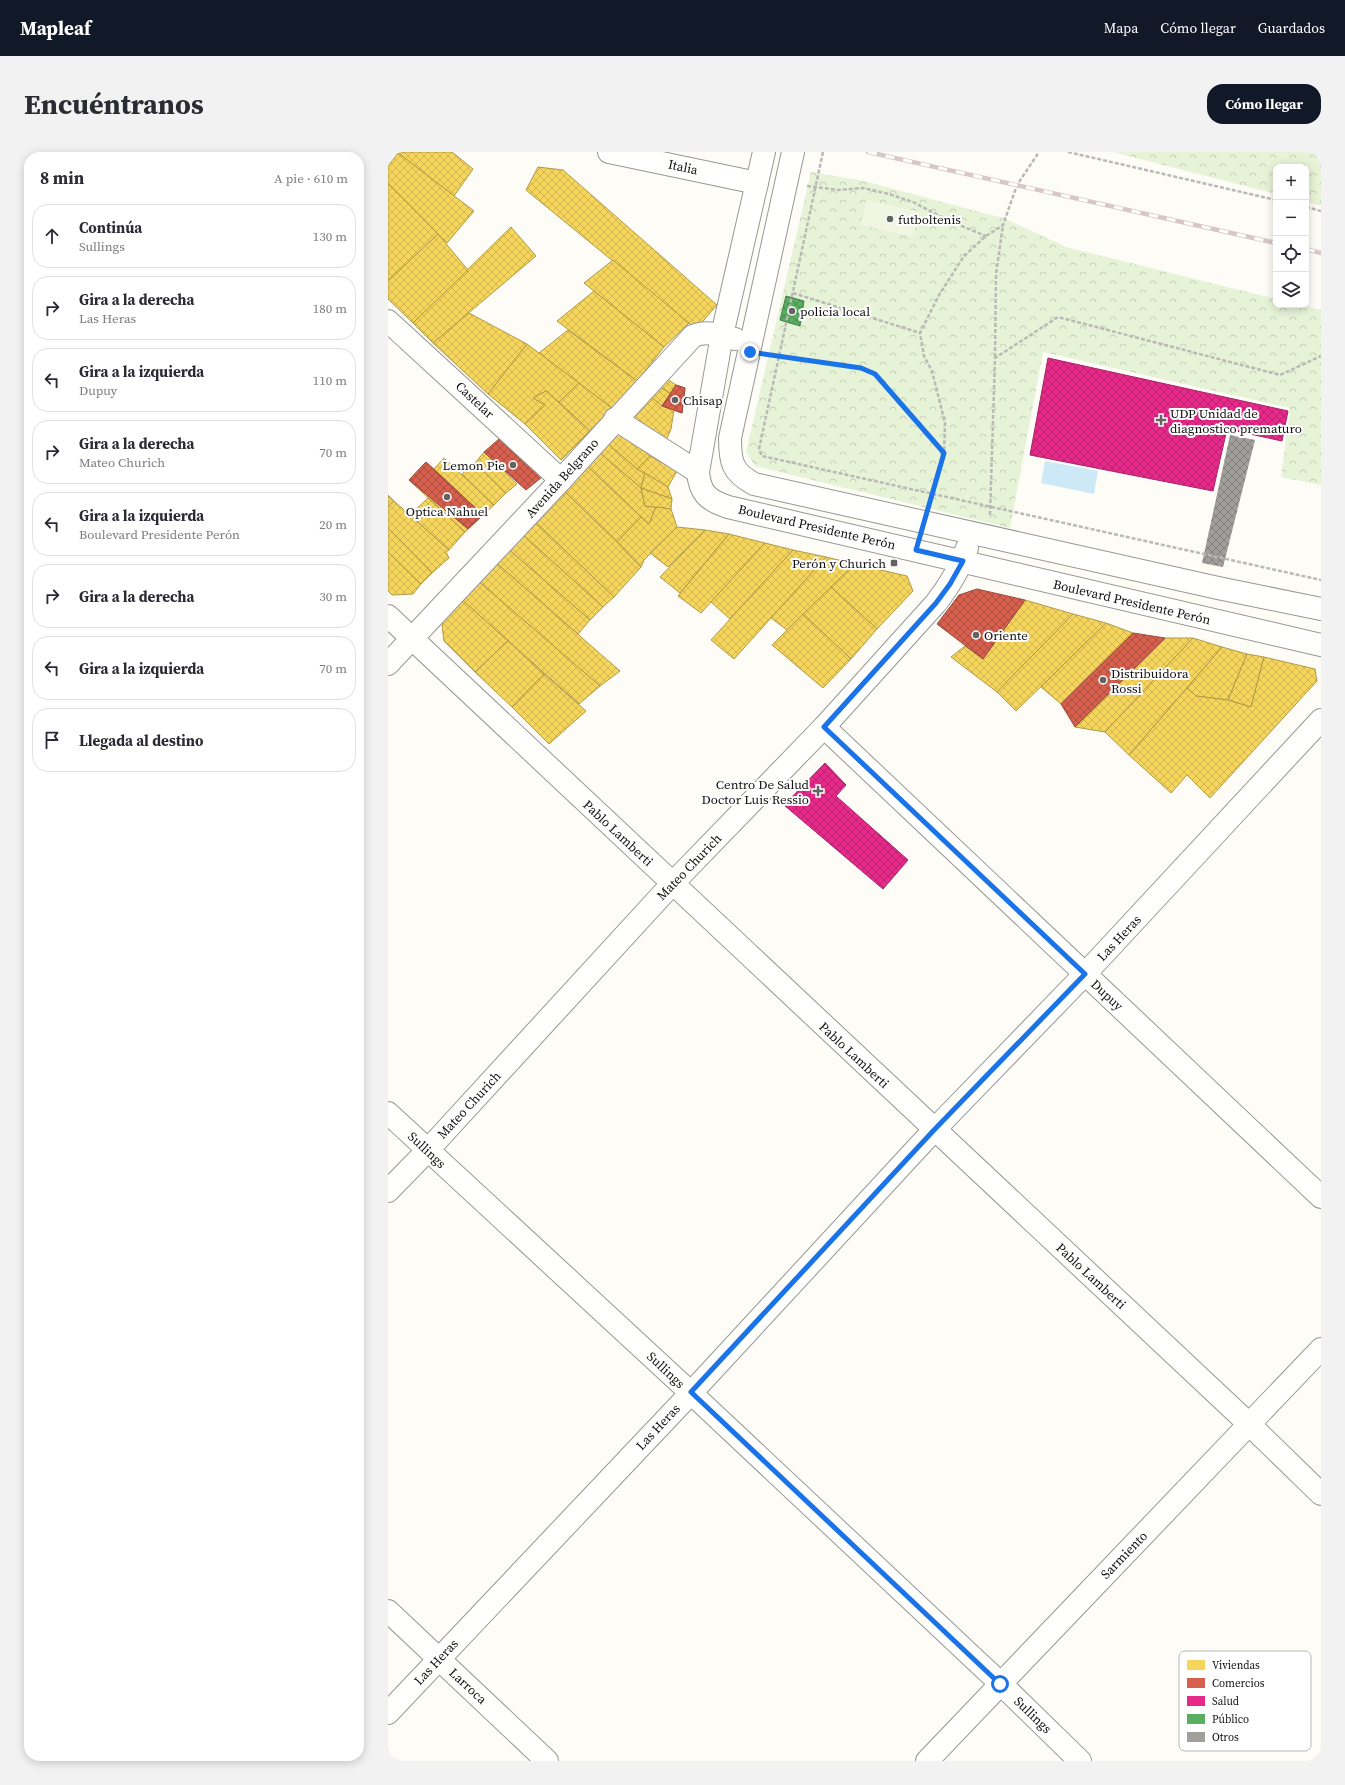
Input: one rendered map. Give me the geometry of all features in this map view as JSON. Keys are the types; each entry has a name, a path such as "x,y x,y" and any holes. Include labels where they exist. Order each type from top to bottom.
{"street":[{"name":"Italia","path":"609,152 757,183"},
{"name":"Boulevard Presidente Perón","path":"764,152 722,335 698,472 699,486 714,503 963,561 1108,597 1321,645"},
{"path":"793,152 730,438 730,455 734,466 741,477 754,484 1218,588 1321,609"},
{"name":"Castelar","path":"388,321 561,480"},
{"name":"Avenida Belgrano","path":"388,664 561,480 615,419 693,336 700,333 722,335 751,347"},
{"path":"615,419 698,472"},
{"name":"Mateo Churich","path":"388,1191 427,1151 672,884 824,727 936,603 950,584 980,534"},
{"name":"Pablo Lamberti","path":"388,616 1250,1425 1321,1494"},
{"name":"Las Heras","path":"388,1713 691,1392 934,1130 1085,974 1321,720"},
{"name":"Dupuy","path":"824,727 1321,1197"},
{"name":"Sullings","path":"388,1113 427,1151 691,1392 1080,1761"},
{"name":"Sarmiento","path":"927,1761 1250,1425 1321,1349"},
{"name":"Larroca","path":"388,1611 547,1761"}],"path":[{"path":"824,152 759,449 762,456 1321,580"},
{"path":"980,534 991,506 996,274 1003,225 1017,185 1039,152"},
{"path":"1068,152 1273,199"},
{"path":"787,183 838,190 863,188 889,194 913,202 947,220 986,236"},
{"path":"1309,208 1321,211"},
{"path":"924,522 944,453 945,434 943,413 932,371 924,356 920,332 939,295 964,256 986,236 1003,225"},
{"path":"793,293 920,332"},
{"path":"995,358 1058,317 1280,375 1321,356"},
{"path":"751,347 779,356 861,368 875,374 944,453"}],"green space":[{"path":"1113,152 1321,152 1321,206 1309,203 1309,164 1273,164 1273,193"},
{"path":"811,172 864,181 1006,219 1066,247 1273,298 1273,308 1309,307 1321,310 1321,485 1281,477 1290,408 1043,352 1010,528 755,466 746,452"},
{"name":"futboltenis","path":"866,200 919,212 913,237 861,225"}],"water":[{"path":"1045,461 1098,471 1094,494 1041,483"}],"building: Viviendas":[{"path":"452,152 473,169 454,196 398,153"},
{"path":"398,153 474,211 447,243 388,183 388,166"},
{"path":"538,167 563,170 717,305 696,329 526,190"},
{"path":"388,183 438,234 388,281"},
{"path":"511,227 536,256 433,343 413,323"},
{"path":"438,234 468,270 413,323 388,299 388,281"},
{"path":"613,260 689,323 664,347 584,283"},
{"path":"594,291 664,347 637,381 557,321"},
{"path":"469,313 527,344 488,394 433,343"},
{"path":"568,330 637,381 613,409 539,353"},
{"path":"527,344 579,383 559,402 546,391 533,398 545,405 525,424 488,394"},
{"path":"664,377 676,385 671,394 657,385"},
{"path":"579,383 613,409 590,431 559,402"},
{"path":"657,385 671,394 662,406 648,394"},
{"name":"Chisap","path":"676,385 685,388 682,413 662,406"},
{"path":"546,391 590,431 561,460 525,424 545,405 533,398"},
{"path":"648,394 662,406 674,410 671,429 664,445 627,415"},
{"path":"619,431 650,456 637,469 607,443"},
{"path":"607,443 637,469 645,473 641,488 599,452"},
{"path":"484,452 517,484 506,493 475,463"},
{"path":"599,452 641,488 645,506 656,507 649,524 588,467"},
{"path":"650,456 677,471 668,487 637,469"},
{"path":"444,458 494,505 483,515 434,469"},
{"name":"Optica Nahuel","path":"426,462 483,515 465,532 409,480"},
{"path":"475,463 506,493 494,505 462,474"},
{"path":"588,467 641,517 617,542 564,491"},
{"path":"645,473 668,487 672,499 641,488"},
{"path":"641,488 672,499 671,509 645,506"},
{"path":"564,491 641,567 614,597 534,521"},
{"path":"388,495 394,501 388,507"},
{"path":"428,498 465,532 449,550 410,515"},
{"path":"394,501 449,550 446,552 449,558 432,573 388,528 388,507"},
{"path":"656,507 671,509 677,527 644,560 641,567 617,542 641,517 649,524"},
{"path":"534,521 614,597 603,607 522,534"},
{"path":"677,527 705,530 668,567 650,553"},
{"path":"388,528 432,573 421,584 388,552"},
{"path":"705,530 729,534 680,593 660,577"},
{"path":"522,534 603,607 590,620 507,548"},
{"path":"729,534 765,543 701,613 678,596"},
{"path":"765,543 793,550 730,619 711,602"},
{"path":"507,548 590,620 578,634 494,561"},
{"path":"793,550 826,557 734,659 711,640"},
{"path":"388,552 421,584 413,594 392,595 388,591"},
{"path":"826,557 855,564 787,630 771,618"},
{"path":"494,561 620,671 600,686 477,580"},
{"path":"855,564 907,576 913,591 877,629 831,587"},
{"path":"477,580 600,686 579,704 460,598"},
{"path":"831,587 877,629 851,659 803,614"},
{"path":"460,598 508,641 475,672 444,641 441,617"},
{"path":"1025,600 1073,614 997,692 951,657 965,646 983,659"},
{"path":"803,614 851,659 823,688 772,645"},
{"path":"1073,614 1106,623 1016,711 997,692"},
{"path":"1106,623 1133,633 1061,704 1041,687"},
{"path":"1165,638 1193,638 1105,732 1075,727"},
{"path":"1193,638 1222,647 1129,755 1105,732"},
{"path":"508,641 544,674 512,707 475,672"},
{"path":"1222,647 1247,654 1228,700 1196,696 1187,688"},
{"path":"1247,654 1264,657 1251,707 1228,700"},
{"path":"1264,657 1315,669 1317,681 1210,798 1187,775 1171,793 1129,755 1187,688 1196,696 1228,700 1251,707"},
{"path":"544,674 586,711 549,744 512,707"}],"building: Comercios":[{"name":"Chisap","path":"676,385 685,388 682,413 662,406"},
{"name":"Lemon Pie","path":"499,439 542,477 526,490 484,452"},
{"name":"Optica Nahuel","path":"426,462 483,515 468,529 409,480"},
{"name":"Oriente","path":"977,589 1025,600 983,659 937,624 959,595"},
{"name":"Distribuidora Rossi","path":"1133,633 1165,638 1075,727 1061,704"}],"building: Salud":[{"name":"UDP Unidad de diagnostico prematuro","path":"1048,358 1288,411 1282,441 1227,429 1213,491 1030,455"},
{"path":"825,763 846,785 836,796 908,860 883,889 784,805"}],"building: Público":[{"name":"policia local","path":"786,296 804,301 800,326 780,320"}],"building: Otros":[{"path":"1230,435 1255,440 1223,567 1202,563"}],"railway":[{"path":"868,152 1273,242"},
{"path":"1309,250 1321,253"}],"place":[{"name":"futboltenis","path":"890,219"},
{"name":"policia local","path":"792,311"},
{"name":"Chisap","path":"675,400"},
{"name":"UDP Unidad de diagnostico prematuro","path":"1161,420"},
{"name":"Lemon Pie","path":"513,465"},
{"name":"Optica Nahuel","path":"447,497"},
{"name":"Perón y Churich","path":"894,563"},
{"name":"Oriente","path":"976,635"},
{"name":"Distribuidora Rossi","path":"1103,680"},
{"name":"Centro De Salud Doctor Luis Ressio","path":"818,791"}],"route":[{"path":"750,352 861,368 875,374 944,453 916,550 963,561 950,584 936,603 824,727 1085,974 934,1130 691,1392 1000,1684"}]}
